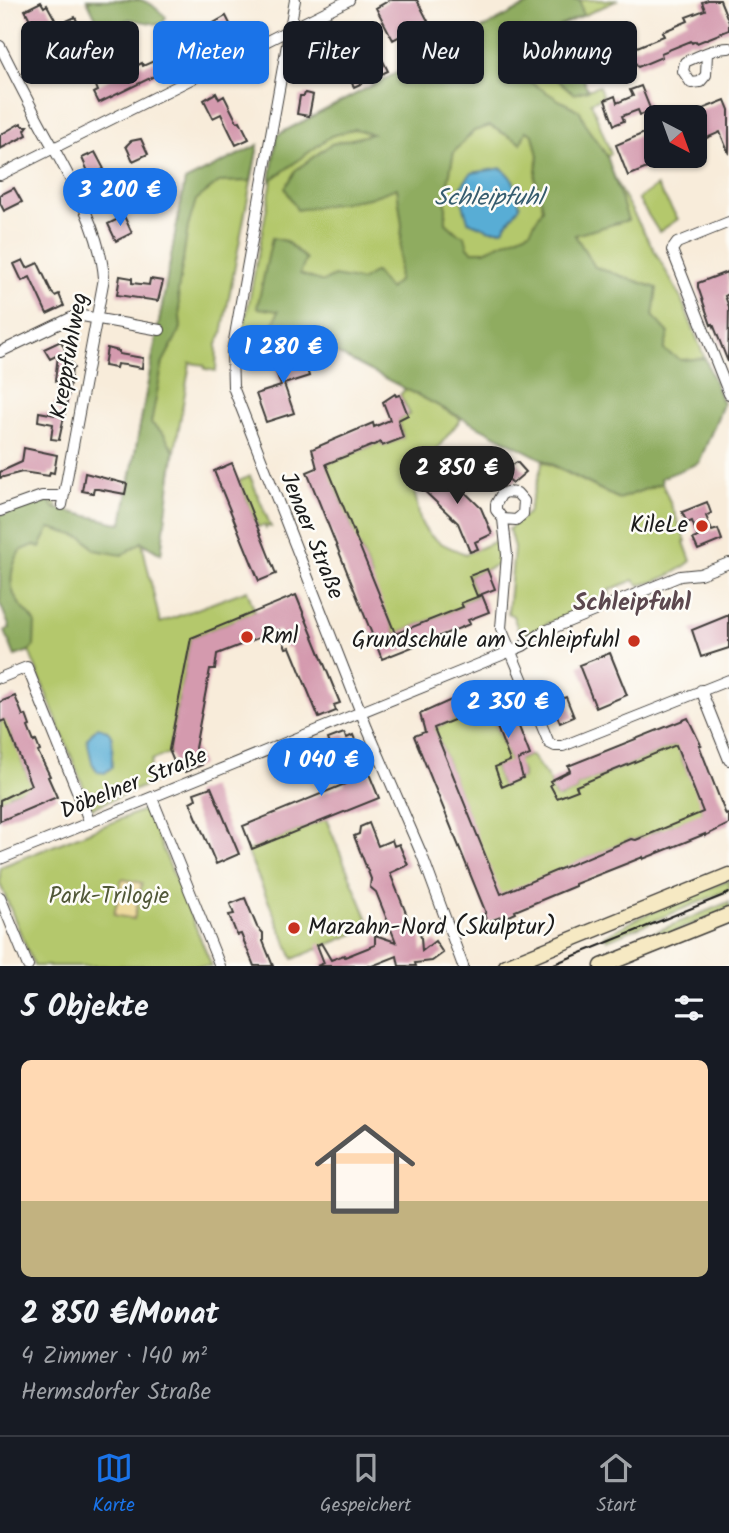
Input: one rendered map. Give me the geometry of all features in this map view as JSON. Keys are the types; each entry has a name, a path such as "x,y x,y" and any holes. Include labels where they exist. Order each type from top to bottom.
{"main road":[{"path":"506,966 729,875"},
{"path":"602,966 729,915"}],"street":[{"name":"Jenaer Straße","path":"291,21 295,0"},
{"path":"308,21 349,0"},
{"path":"0,175 283,34"},
{"name":"Kreppfuhlweg","path":"0,46 65,166 99,249 104,278 62,505"},
{"path":"707,53 729,48"},
{"name":"Jenaer Straße","path":"283,65 232,352 233,387 360,713 422,855 463,966"},
{"path":"729,222 677,243 672,250 729,394"},
{"path":"0,352 77,315 159,330"},
{"path":"0,511 42,496 59,496 65,492"},
{"path":"503,519 507,568 501,628 549,743 563,746 729,680"},
{"name":"Döbelner Straße","path":"0,859 510,652 543,632 680,576 700,574 729,563"},
{"path":"0,678 27,667 90,823"},
{"path":"701,690 729,760"},
{"path":"152,797 220,966"},
{"path":"0,897 28,966"}],"green space":[{"path":"87,0 141,0 151,4 166,17 164,21 153,21 153,23 129,19 97,21"},
{"path":"537,0 618,0 571,21 498,21 498,84 584,84 587,90 599,86 603,97 591,102 611,154 606,157 619,188 680,296 723,404 699,463 313,332 270,330 261,340 243,333 281,133 375,84 383,84 383,80 397,73 397,84 484,84 484,28"},
{"path":"537,0 580,0 583,15 570,21 498,21 498,84 533,84 580,111 588,129 607,156 628,220 575,235 595,267 657,288 653,316 669,333 664,350 681,360 705,358 723,404 699,463 661,478 662,483 619,499 311,340 261,340 275,321 278,311 257,308 272,238 286,241 306,259 300,274 323,282 334,276 361,281 375,272 389,289 398,281 402,225 397,188 369,198 297,210 285,188 296,170 331,144 372,134 355,129 331,136 270,181 277,135 375,84 383,84 383,80 397,73 397,84 484,84 484,28","holes":["490,126 521,143 526,131 533,135 538,156 535,179 543,208 530,231 484,251 472,251 465,236 446,223 446,193 454,152 474,131"]},
{"path":"562,84 585,84 588,90 574,94"},
{"path":"258,145 222,334 217,344 216,371 205,369 204,365 190,363 169,486 161,554 142,543 160,623 247,590 255,612 191,638 170,753 152,760 149,771 154,782 92,808 29,651 15,656 5,631 10,628 0,603 0,515 42,500 56,503 57,509 122,524 185,181"},
{"path":"258,145 251,181 219,182 196,200 188,227 178,292 181,328 163,362 151,423 164,434 174,451 161,554 142,542 122,555 95,550 84,538 50,528 40,547 34,545 20,551 13,568 11,581 14,594 35,622 34,646 15,656 5,631 10,628 0,603 0,515 42,500 50,502 53,508 122,524 185,181"},
{"path":"657,186 678,219 659,232 638,199"},
{"path":"406,388 461,419 410,482 425,530 444,545 466,554 498,540 502,547 500,564 469,576 477,596 462,603 463,607 393,635 395,633 370,578 372,577 360,547 358,548 349,518 346,519 342,502 328,468 324,465 381,442 383,446 403,438 400,424 396,421 410,414 400,395"},
{"path":"543,461 619,499 662,483 686,541 684,542 691,561 659,580 638,585 634,580 609,590 610,596 542,626 522,640 513,616 508,613 514,548 509,529 528,513"},
{"path":"250,476 271,527 266,526 266,529 264,525 258,527 239,481"},
{"path":"488,706 511,763 495,767 502,786 523,778 516,761 531,755 550,781 554,795 558,798 578,790 576,786 678,744 704,814 651,833 652,835 642,839 631,839 500,897 434,728"},
{"path":"8,719 29,779 35,786 0,800 0,722"},
{"name":"Park-Trilogie","path":"146,809 212,966 34,966 0,884 0,867"},
{"path":"326,819 371,927 293,959 247,851"},
{"path":"729,880 729,890 607,940 605,936 638,918"},
{"path":"729,902 729,909 614,956 611,950"}],"sand":[{"path":"122,879 142,883 134,919 114,915"}],"water":[{"name":"Schleipfuhl","path":"502,168 513,180 520,206 502,230 490,230 468,221 459,190 471,173"},
{"path":"97,727 109,732 111,736 112,767 105,773 98,772 92,763 87,739"}],"building":[{"path":"390,0 417,0 428,21 397,21 397,38 393,40 376,8"},
{"path":"720,0 729,22 729,30 661,53 662,57 638,67 637,47 664,36 662,32 688,21 686,17 705,10 702,2"},
{"path":"41,2 44,7 47,5 56,21 31,21 25,10"},
{"path":"383,61 388,71 383,73"},
{"path":"153,62 153,77 139,84 139,64 142,63 143,66"},
{"path":"138,84 99,103 94,93 98,91 96,86"},
{"path":"641,86 649,105 644,105 644,114 640,115 638,110 622,116 624,121 614,125 605,100 615,96 617,103 633,96 630,90"},
{"path":"216,93 219,99 224,96 249,139 236,145 221,114 213,118 204,100"},
{"path":"305,93 313,95 309,116 297,114 300,96"},
{"path":"725,100 729,110 729,154 720,132 707,138 707,107"},
{"path":"21,123 28,126 25,130 27,135 0,149 0,135"},
{"path":"644,133 644,168 647,168 628,176 616,145"},
{"path":"141,139 148,154 133,161 126,146 131,141"},
{"path":"95,152 104,169 90,176 82,158"},
{"path":"139,169 144,180 134,185 136,188 130,191 131,194 119,199 114,190 129,182 125,175"},
{"path":"14,188 22,202 4,211 0,195"},
{"path":"124,216 132,233 116,241 108,224"},
{"path":"23,260 27,268 38,263 52,293 55,296 59,294 64,306 47,314 30,277 22,281 14,264"},
{"path":"727,272 729,294 725,296 729,307 728,362 698,287 698,283"},
{"path":"120,276 132,278 132,283 149,285 150,279 163,281 158,301 117,295"},
{"path":"61,341 74,368 69,389 58,387 59,382 55,381 58,355 50,359 44,349"},
{"path":"107,348 119,351 119,354 143,358 142,368 117,364 116,368 104,366"},
{"path":"300,348 309,376 284,384 294,413 266,422 256,394 281,386 271,357"},
{"path":"69,393 59,440 51,439 53,424 38,421 39,412 61,416 53,404"},
{"path":"395,394 400,395 408,415 398,420 403,438 382,446 381,442 326,464 395,634 463,607 461,603 482,595 489,612 468,620 470,624 382,659 307,472 317,468 312,449 373,423 374,427 390,420 383,402"},
{"path":"24,448 57,455 54,473 50,472 49,476 22,472 0,478 0,472 22,462"},
{"path":"517,462 526,472 513,483 500,472 511,463 512,465"},
{"path":"232,463 276,574 259,581 214,471"},
{"path":"437,465 481,508 492,534 475,542 478,549 470,552 458,523 418,485"},
{"path":"85,473 127,484 125,494 98,489 94,489 93,493 82,491"},
{"name":"KileLe","path":"707,502 711,513 706,516 712,531 718,529 722,540 698,550 693,539 698,537 692,521 687,523 682,512"},
{"path":"487,569 495,589 477,596 469,576"},
{"path":"296,595 340,703 334,705 336,711 319,718 290,647 286,648 279,630 217,654 215,669 210,669 195,748 202,765 185,772 183,766 177,769 169,750 191,638"},
{"path":"729,615 729,648 701,657 692,630"},
{"path":"610,653 627,695 596,708 579,665"},
{"path":"480,687 488,706 434,728 501,894 703,812 676,745 576,786 578,790 557,798 550,785 550,781 570,771 568,766 688,718 701,745 726,815 729,814 729,824 705,836 575,884 507,917 506,915 487,922 486,913 414,736 425,732 420,714"},
{"path":"504,695 510,710 512,709 530,755 518,760 523,778 502,787 495,767 510,761 486,699"},
{"path":"15,696 23,716 26,715 30,726 28,727 57,797 0,821 0,800 31,785 5,720 0,722 0,702"},
{"path":"566,697 574,717 560,723 552,703"},
{"path":"344,733 347,738 353,735 379,798 252,849 243,826 345,784 328,739"},
{"path":"211,787 239,854 216,864 190,802 196,799 194,793"},
{"path":"369,823 378,846 392,840 394,846 399,844 408,865 390,873 410,923 413,922 421,937 422,951 435,941 443,953 432,961 415,963 416,966 399,966 397,956 372,966 317,966 324,963 317,945 321,943 331,960 375,945 375,935 396,942 376,892 370,887 371,879 354,836 359,834 360,827"},
{"path":"245,898 257,927 263,933 263,941 273,966 254,966 241,934 237,935 229,915 234,914 230,904"}],"tram line":[{"path":"549,966 729,893"}],"place":[{"name":"KileLe","path":"702,526"},
{"name":"Rml","path":"247,637"},
{"name":"Grundschule am Schleipfuhl","path":"634,641"},
{"name":"Marzahn-Nord (Skulptur)","path":"294,928"}],"district":[{"name":"Schleipfuhl","path":"632,603"}]}
